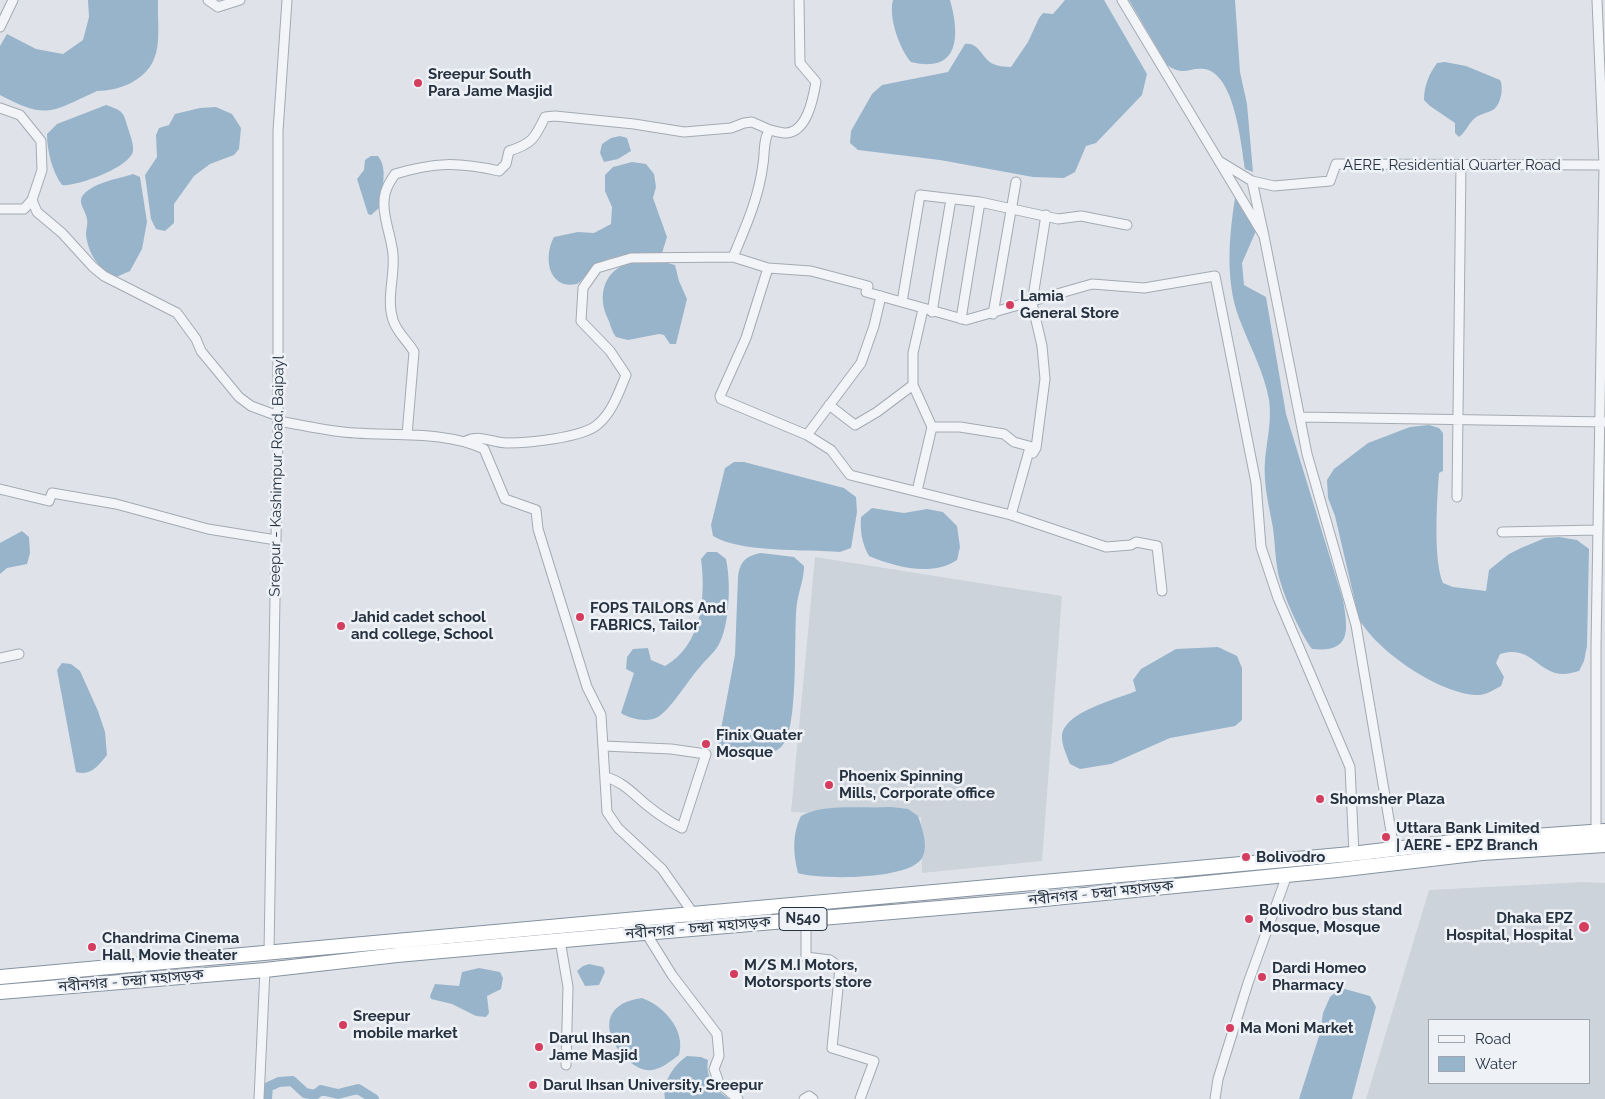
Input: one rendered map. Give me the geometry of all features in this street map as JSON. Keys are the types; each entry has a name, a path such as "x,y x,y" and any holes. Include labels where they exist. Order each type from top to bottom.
{"highway":[{"name":"নবীনগর - চন্দ্রা মহাসড়ক","path":"0,977 1354,854 1462,841 1600,832"},
{"name":"নবীনগর - চন্দ্রা মহাসড়ক","path":"0,992 266,970 646,932 1034,900 1287,875 1482,853 1605,845"}],"street":[{"path":"0,27 13,0"},
{"path":"208,0 218,7 240,0"},
{"name":"Sreepur - Kashimpur Road, Baipayl","path":"268,952 278,419 278,131 287,0"},
{"path":"407,435 414,352 396,329 393,320 391,309 394,255 386,225 384,202 387,186 395,174 439,163 472,165 499,172 506,164 509,150 523,146 535,138 545,117 555,116 634,124 684,132 731,128 744,122 752,122 770,130 786,133 801,126 813,100 816,82 800,63 799,0"},
{"name":"AERE, Residential Quarter Road","path":"1122,0 1264,236"},
{"path":"1597,0 1601,12 1604,165 1602,422 1597,530 1600,832"},
{"path":"0,108 20,114 41,141 42,170 32,200 24,209 0,209"},
{"path":"733,257 756,199 763,164 766,134 770,130"},
{"name":"AERE, Residential Quarter Road","path":"1219,161 1252,181 1274,186 1330,181 1336,164 1604,165"},
{"path":"1456,497 1459,418 1461,164"},
{"path":"1252,181 1307,454 1356,625 1394,849"},
{"path":"993,314 1016,182"},
{"path":"902,302 920,195 980,202 1058,219 1081,216 1128,225"},
{"path":"917,491 932,427 913,385 914,352 928,310 952,199"},
{"path":"32,200 37,212 62,233 98,271 177,313 196,339 201,351 239,397 251,406 278,419 353,433 407,435 466,441 484,449 505,499 536,510 538,529 576,654 587,686 601,715 607,812 618,828 662,869 693,914"},
{"path":"961,319 980,202"},
{"path":"1011,515 1029,451 1033,452 1036,448 1044,379 1042,346 1032,303 1046,216"},
{"path":"466,441 476,437 506,443 555,440 597,426 617,399 626,375 610,351 581,321 582,288 597,268 631,258 733,257 768,268 812,271 868,286 866,292 966,320 1032,303 1092,284 1144,288 1215,276 1256,483 1261,547 1278,598 1350,768 1354,854"},
{"path":"768,268 746,338 720,396 721,399 806,435 831,450 850,475 1011,515 1106,547 1131,545 1136,542 1158,546 1162,591"},
{"path":"806,435 861,363 874,326 880,296"},
{"path":"828,405 855,425 877,412 913,385"},
{"path":"1300,417 1459,418 1602,422"},
{"path":"932,427 960,427 1004,434 1014,442 1036,448"},
{"path":"0,488 48,502 52,493 116,504 208,529 276,540"},
{"path":"1502,532 1597,530"},
{"path":"0,658 19,654"},
{"path":"604,746 672,749 706,754 682,828 657,813 630,790 613,779 605,777"},
{"path":"1215,1099 1218,1079 1248,983 1287,875"},
{"path":"806,918 806,957 830,960 840,968 832,1048 874,1061 860,1099"},
{"path":"646,932 672,975 717,1034 719,1056 714,1068 719,1083 738,1099"},
{"path":"560,940 568,987 566,1065"},
{"path":"259,1099 266,970"},
{"path":"804,1099 809,1096 813,1099"}],"shaded area":[{"path":"815,557 1062,596 1042,861 922,873 921,817 791,812"},
{"path":"1583,882 1605,883 1605,1099 1366,1099 1429,890"}],"water":[{"path":"88,0 158,0 157,48 155,58 150,67 131,83 110,90 97,91 69,104 49,110 29,108 0,95 0,46 7,34 36,49 63,54 83,40 89,17"},
{"path":"893,0 950,0 955,26 955,38 953,49 948,57 939,62 927,64 911,62 903,50 896,33 892,15"},
{"path":"1065,0 1104,0 1147,74 1142,95 1096,143 1086,146 1075,172 1064,178 1033,177 940,160 858,150 850,143 851,131 872,94 882,85 948,72 965,44 973,45 991,63 1011,67 1028,42 1043,13 1053,14"},
{"path":"1129,0 1235,0 1240,72 1247,104 1253,172 1245,169 1235,112 1223,83 1214,73 1204,69 1182,71 1167,65"},
{"path":"1445,62 1466,66 1500,80 1502,87 1501,96 1496,108 1475,118 1459,137 1455,133 1455,123 1424,100 1426,85 1432,71 1437,63"},
{"path":"106,105 122,112 125,118 133,145 130,157 102,175 79,183 62,185 55,174 51,161 47,134 57,124"},
{"path":"216,107 232,114 241,128 239,149 234,155 210,164 194,176 174,204 174,223 165,231 156,229 151,219 145,175 157,157 156,135 159,128 169,125 175,114 200,108"},
{"path":"620,136 627,138 631,151 618,159 604,162 600,153 602,144 611,138"},
{"path":"371,156 378,156 384,174 379,208 371,215 368,214 357,179 364,170 365,160"},
{"path":"632,162 646,164 654,174 656,187 653,198 667,237 662,253 611,258 593,267 577,284 567,285 560,282 550,270 549,254 554,237 578,232 594,233 611,224 612,207 605,191 605,175 613,167"},
{"path":"133,174 140,177 147,222 142,249 130,271 114,278 99,265 89,248 86,235 87,219 81,200 84,194 94,187 107,181"},
{"path":"1235,198 1256,231 1242,263 1244,285 1266,297 1286,414 1343,600 1346,621 1344,637 1341,643 1325,649 1312,649 1307,641 1288,602 1278,573 1265,477 1265,460 1270,423 1269,400 1260,368 1239,318 1230,274 1230,243"},
{"path":"661,261 675,265 679,281 687,299 676,344 670,344 664,335 659,334 628,340 616,337 603,302 603,294 608,278 620,267 629,263"},
{"path":"1429,425 1439,428 1443,433 1443,471 1439,473 1436,530 1438,560 1443,583 1453,587 1486,591 1489,570 1509,554 1545,538 1559,537 1577,540 1589,549 1587,646 1584,661 1579,671 1565,674 1554,672 1527,656 1511,652 1500,654 1496,663 1504,677 1501,686 1483,695 1461,692 1427,679 1394,657 1368,631 1359,619 1335,516 1328,498 1327,480 1334,469 1368,443 1410,427"},
{"path":"734,462 744,462 844,488 856,497 857,512 851,548 840,552 756,548 725,541 713,536 711,525 725,468"},
{"path":"872,508 904,513 927,509 943,512 957,526 960,547 957,560 936,568 913,569 890,564 869,556 862,537 861,517"},
{"path":"22,531 29,537 30,553 27,564 7,568 0,574 0,543"},
{"path":"707,552 717,552 726,559 728,569 727,616 718,646 680,694 658,717 644,720 621,713 634,673 626,669 627,657 633,649 648,648 651,660 665,666 687,646 694,633 702,604 701,559"},
{"path":"761,553 794,557 804,566 797,603 795,679 791,722 787,737 781,747 775,751 760,756 737,756 722,753 718,745 735,655 740,567 751,556"},
{"path":"1218,647 1237,656 1242,668 1242,720 1235,726 1170,738 1111,764 1080,769 1070,764 1062,737 1064,728 1071,720 1105,702 1136,691 1133,680 1141,669 1176,649"},
{"path":"62,663 71,664 80,671 105,732 107,755 97,766 86,773 76,772 57,670"},
{"path":"891,807 908,809 918,816 925,848 922,858 914,865 901,871 864,876 825,877 798,873 794,844 801,816 821,809"},
{"path":"589,964 603,967 605,972 599,985 585,986 577,971"},
{"path":"479,968 500,972 503,978 501,989 487,996 489,1013 486,1017 476,1016 452,1004 431,999 430,996 435,984 459,986 462,972"},
{"path":"1345,989 1370,996 1376,1007 1352,1099 1299,1099 1320,1033 1323,1013 1330,997 1337,991"},
{"path":"642,998 665,1013 676,1028 679,1037 679,1055 652,1070 641,1069 620,1052 612,1039 609,1026 612,1014 622,1004"},
{"path":"687,1056 701,1057 708,1060 708,1072 712,1082 729,1099 665,1099 665,1086 670,1074"}],"waterway":[{"path":"267,1099 268,1087 279,1082 292,1081 305,1093 315,1095 321,1090 338,1094 358,1089 374,1099"}],"place":[{"name":"Sreepur South Para Jame Masjid","path":"418,83"},
{"name":"Lamia General Store","path":"1010,305"},
{"name":"FOPS TAILORS And FABRICS, Tailor","path":"580,617"},
{"name":"Jahid cadet school and college, School","path":"341,626"},
{"name":"Finix Quater Mosque","path":"706,744"},
{"name":"Phoenix Spinning Mills, Corporate office","path":"829,785"},
{"name":"Shomsher Plaza","path":"1320,799"},
{"name":"Uttara Bank Limited | AERE - EPZ Branch","path":"1386,837"},
{"name":"Bolivodro","path":"1246,857"},
{"name":"Bolivodro bus stand Mosque, Mosque","path":"1249,919"},
{"name":"Dhaka EPZ Hospital, Hospital","path":"1584,927"},
{"name":"Chandrima Cinema Hall, Movie theater","path":"92,947"},
{"name":"M/S M.I Motors, Motorsports store","path":"734,974"},
{"name":"Dardi Homeo Pharmacy","path":"1262,977"},
{"name":"Sreepur mobile market","path":"343,1025"},
{"name":"Ma Moni Market","path":"1230,1028"},
{"name":"Darul Ihsan Jame Masjid","path":"539,1047"},
{"name":"Darul Ihsan University, Sreepur","path":"533,1085"}]}
